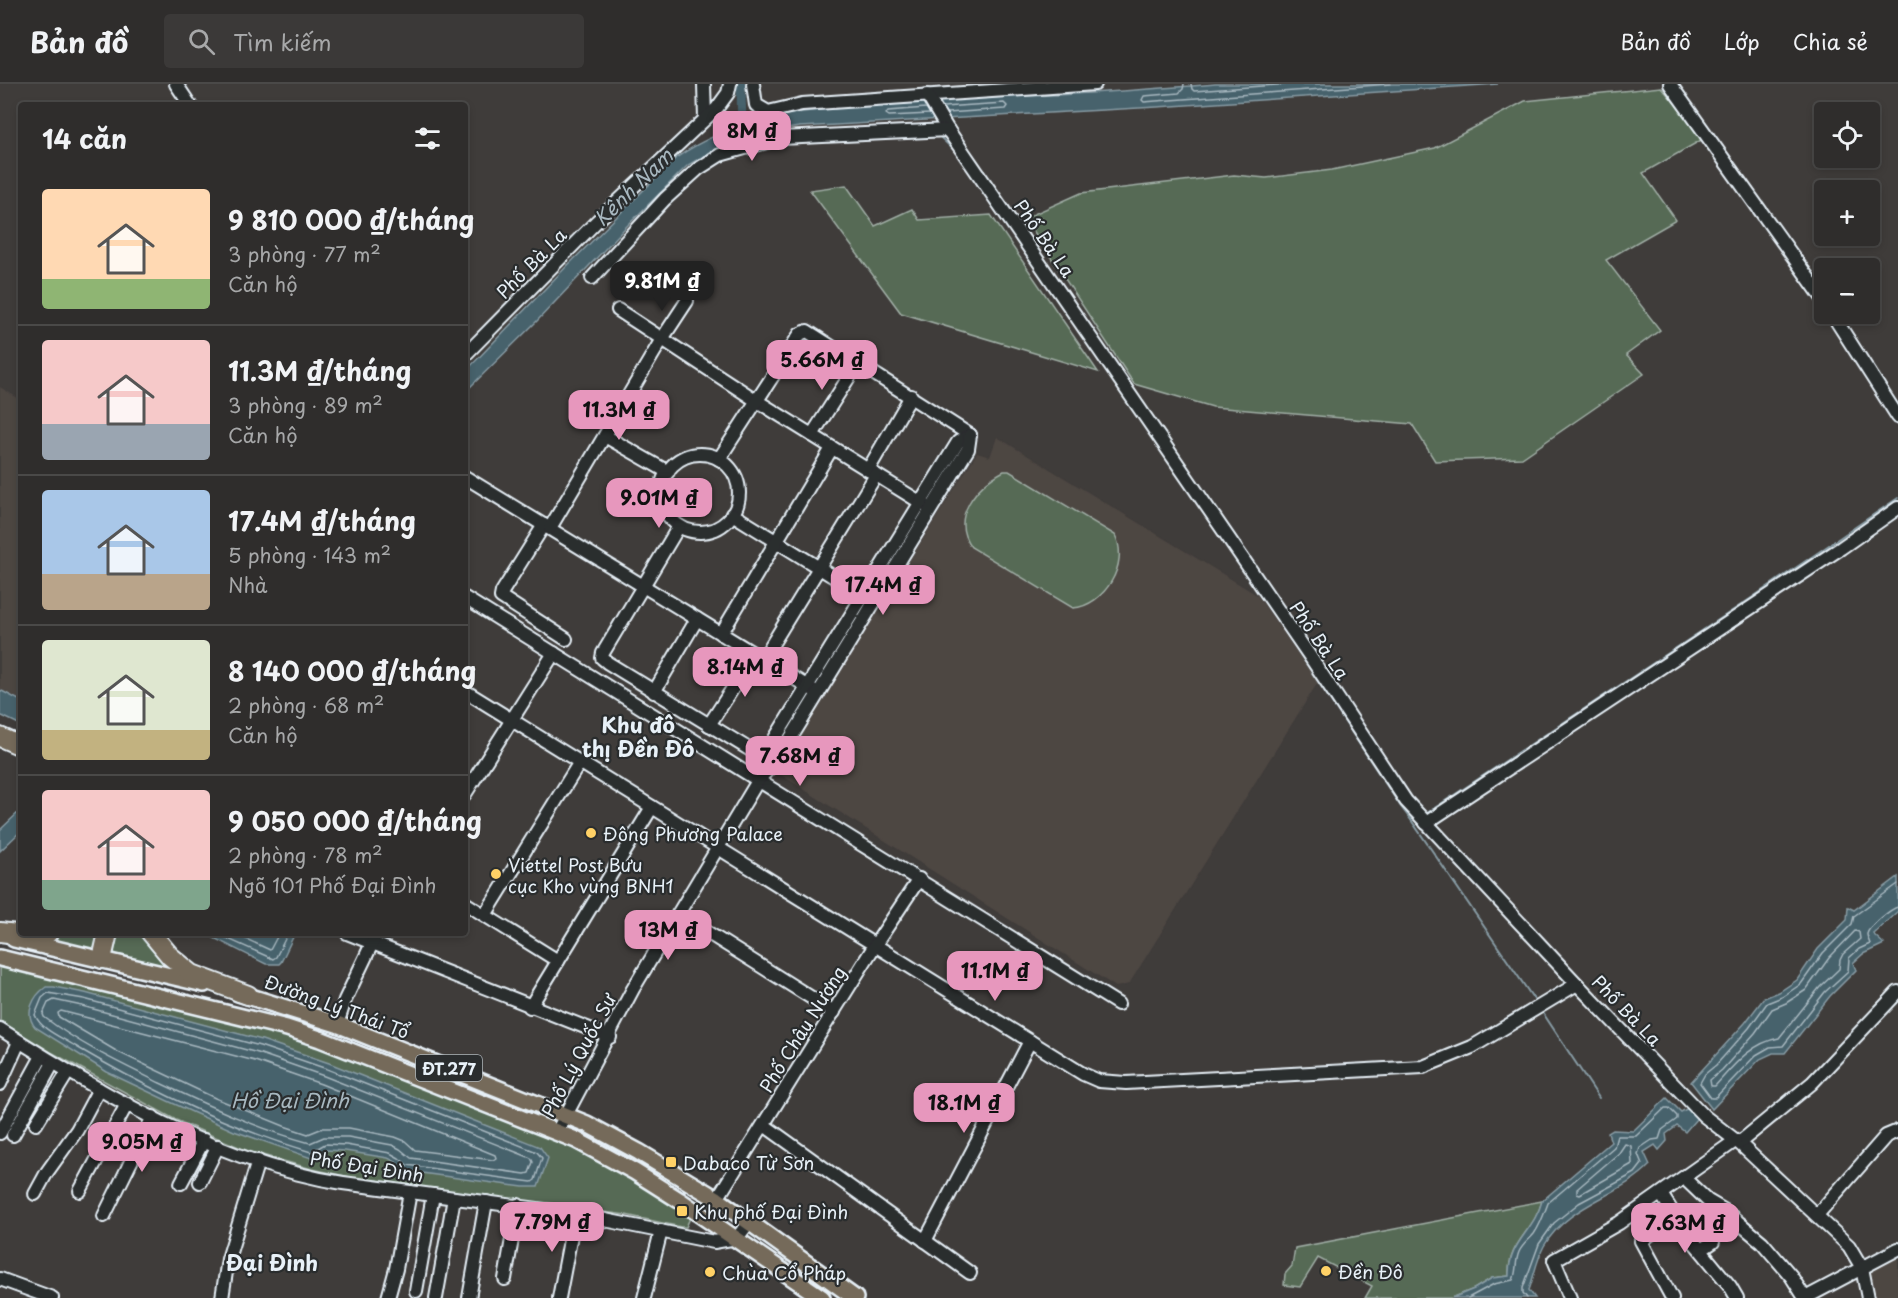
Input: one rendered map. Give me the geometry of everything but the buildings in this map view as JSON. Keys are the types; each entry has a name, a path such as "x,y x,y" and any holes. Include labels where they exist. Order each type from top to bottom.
{"highway":[{"path":"0,727 18,735"},
{"path":"0,736 18,745"},
{"path":"0,934 18,935"},
{"path":"102,959 107,936"},
{"path":"154,936 170,956 192,974 248,995"}],"main road":[{"name":"Đường Lý Thái Tổ","path":"0,934 248,995 337,1024 566,1115 639,1152 717,1199 855,1298"},
{"name":"Đường Lý Thái Tổ","path":"0,958 287,1028 336,1044 557,1132 635,1172 737,1238 822,1298"}],"street":[{"path":"176,84 188,102"},
{"path":"704,84 705,119"},
{"name":"Phố Bà La","path":"468,352 597,221 717,108 728,93 730,84"},
{"path":"753,84 756,105 768,111 802,104 1095,84"},
{"path":"1670,84 1814,286"},
{"name":"Phố Bà La","path":"927,95 1406,801 1704,1116 1737,1142 1849,1246 1862,1268 1868,1298"},
{"path":"592,278 665,199 698,169 720,155 781,138 948,129"},
{"path":"566,639 501,597 502,592 605,436 662,339 687,302"},
{"path":"618,310 757,401 926,506"},
{"path":"1838,324 1898,417"},
{"path":"709,725 759,657 819,568 911,396 807,331 800,334 719,459"},
{"path":"812,435 858,363"},
{"name":"Phố Lý Quốc Sư","path":"557,1132 633,990 769,761 926,506 968,449 970,435 911,396"},
{"path":"605,436 668,472"},
{"path":"721,634 832,448"},
{"path":"700,454 719,459 730,468 739,488 739,499 732,514 721,526 711,531 689,531 679,526 664,510 662,488 668,472 679,461 689,456 700,454"},
{"path":"468,479 813,689"},
{"path":"1426,823 1755,606 1898,508"},
{"path":"732,514 869,599"},
{"path":"679,526 603,652 602,658 769,761"},
{"path":"468,600 1118,1004"},
{"path":"654,692 697,619"},
{"path":"468,789 554,653"},
{"path":"468,693 1083,1074 1099,1081 1126,1083 1423,1067 1454,1056 1577,984"},
{"path":"485,915 580,762"},
{"path":"530,1007 652,807"},
{"name":"Phố Châu Nương","path":"717,1199 918,879"},
{"path":"468,905 558,961"},
{"path":"678,914 834,1012"},
{"path":"337,1024 374,938 530,1007 609,1037"},
{"path":"1570,1298 1554,1260 1619,1223 1737,1142 1812,1083 1898,992"},
{"name":"Phố Đại Đình","path":"1,1034 153,1117 258,1161 322,1180 575,1214 714,1242 737,1238"},
{"path":"925,1241 1030,1041"},
{"path":"0,1084 19,1042"},
{"path":"0,1133 42,1056"},
{"path":"13,1135 53,1063"},
{"path":"36,1124 68,1072"},
{"path":"35,1194 47,1172 77,1130 99,1089"},
{"path":"80,1191 127,1104"},
{"path":"104,1216 153,1117"},
{"path":"764,1125 970,1273"},
{"path":"1816,1215 1886,1136 1898,1131"},
{"path":"181,1183 204,1140"},
{"path":"200,1182 218,1146"},
{"path":"222,1298 228,1259 258,1161"},
{"path":"1683,1178 1708,1201 1725,1211 1762,1242 1791,1276 1805,1298 1898,1249"},
{"path":"388,1298 396,1269 410,1192"},
{"path":"1661,1194 1675,1217 1737,1298"},
{"path":"416,1291 433,1195"},
{"path":"436,1298 454,1198"},
{"path":"469,1298 486,1202"},
{"path":"505,1279 518,1205"},
{"path":"559,1298 575,1214"},
{"path":"1672,1298 1641,1241 1675,1217"},
{"path":"737,1238 750,1221"},
{"path":"644,1298 661,1231"},
{"path":"1701,1250 1713,1242"},
{"path":"0,1279 52,1298"}],"shaded area":[{"path":"0,387 18,398 18,698 0,689"},
{"path":"997,437 1257,595 1318,682 1129,984 1116,987 778,773 782,763 977,453 990,457"},
{"path":"1898,1251 1898,1298 1872,1298 1865,1269"}],"green space":[{"path":"1661,87 1705,138 1643,173 1676,220 1606,260 1660,330 1626,355 1644,374 1522,458 1435,461 1412,424 1213,407 1134,384 1025,218 1081,193 1234,175 1266,178 1332,170 1435,148 1525,101"},
{"path":"846,185 875,226 912,209 919,220 991,215 1098,372 901,313 810,190"},
{"path":"1004,471 1009,471 1115,535 1119,546 1116,570 1104,592 1095,600 1073,608 971,547 965,536 963,524 969,503 984,485"},
{"path":"53,936 102,936 94,952 39,940"},
{"path":"113,936 149,936 185,975 109,957"},
{"name":"Hồ Đại Đình","path":"0,965 285,1033 536,1131 638,1183 678,1206 690,1218 686,1227 681,1227 626,1215 398,1187 312,1169 248,1151 176,1120 51,1052 0,1021"},
{"path":"1542,1201 1533,1221 1512,1255 1509,1276 1492,1278 1452,1298 1365,1298 1372,1286 1318,1258 1300,1287 1284,1285 1285,1274 1292,1266 1295,1248"}],"water":[{"name":"Kênh Nam","path":"1215,84 1498,84 1157,107 800,127 770,131 742,139 712,151 688,165 468,389 468,369 565,268 676,158 725,131 776,116 829,109"},
{"path":"0,690 18,699 18,724 0,715"},
{"path":"18,813 18,834 0,851 0,830"},
{"path":"1898,877 1898,911 1873,934 1884,944 1863,954 1853,963 1856,970 1830,996 1785,1053 1773,1053 1760,1059 1712,1109 1691,1082 1745,1023 1764,998 1779,992 1797,980 1818,949 1847,920 1848,907 1854,910"},
{"path":"210,936 294,936 281,962 266,964"},
{"name":"Hồ Đại Đình","path":"46,987 85,993 262,1040 329,1063 540,1147 548,1158 538,1187 523,1187 400,1170 396,1162 388,1158 345,1151 326,1150 314,1159 234,1131 107,1072 35,1027 30,1017 31,1005"},
{"path":"1667,1098 1681,1112 1690,1107 1697,1118 1685,1132 1677,1126 1666,1134 1667,1141 1659,1150 1655,1145 1644,1152 1650,1165 1638,1176 1580,1210 1554,1232 1537,1262 1529,1290 1535,1298 1452,1298 1492,1278 1509,1276 1513,1254 1542,1201 1611,1142 1608,1133 1613,1130 1633,1131"}],"waterway":[{"path":"741,84 742,133"},
{"path":"940,137 957,153"},
{"path":"1424,815 1898,498"},
{"path":"1266,603 1401,807 1411,820 1414,818"},
{"path":"1411,820 1535,1001"},
{"path":"1543,1013 1599,1098"}],"place":[{"name":"Đông Phương Palace","path":"591,833"},
{"name":"Viettel Post Bưu cục Kho vùng BNH1","path":"496,874"},
{"name":"Dabaco Từ Sơn","path":"671,1162"},
{"name":"Khu phố Đại Đình","path":"682,1211"},
{"name":"Đền Đô","path":"1326,1271"},
{"name":"Chùa Cổ Pháp","path":"710,1272"}],"district":[{"name":"Khu đô thị Đền Đô","path":"638,736"},
{"name":"Đại Đình","path":"272,1262"}]}
